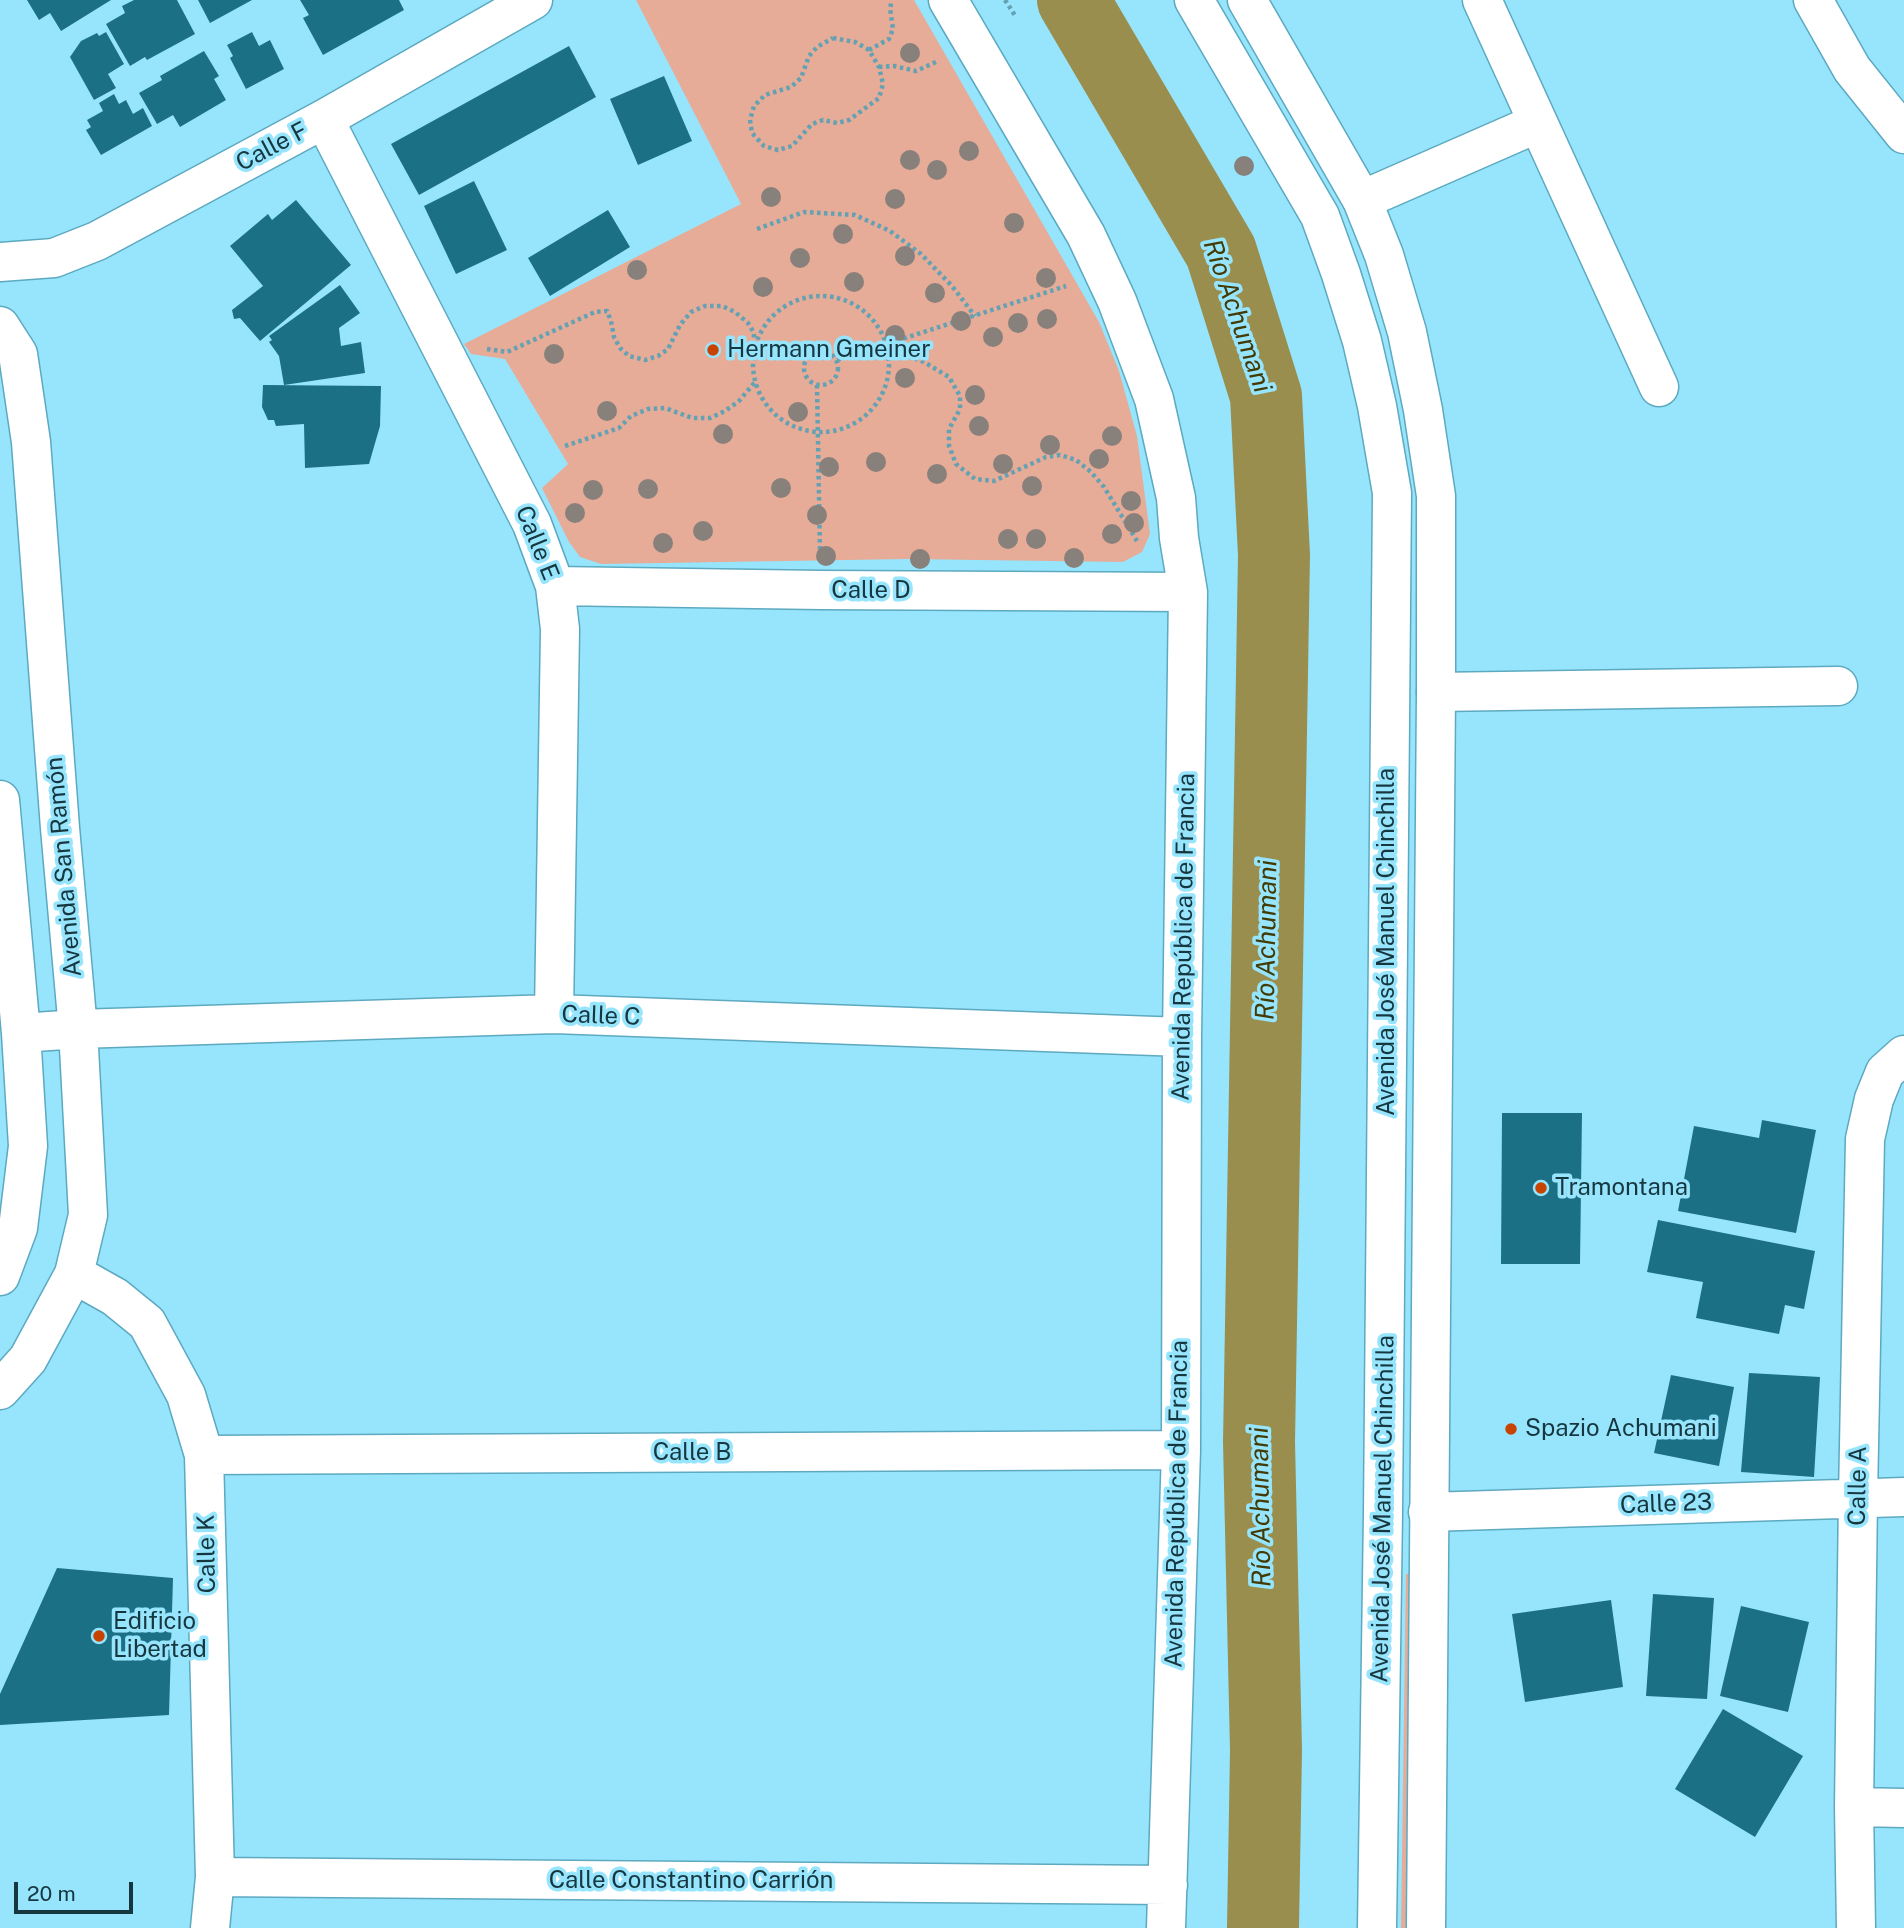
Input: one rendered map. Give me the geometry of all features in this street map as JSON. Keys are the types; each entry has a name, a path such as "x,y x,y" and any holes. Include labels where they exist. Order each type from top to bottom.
{"street":[{"name":"Calle F","path":"0,262 54,258 97,241 324,119 533,0"},
{"name":"Avenida República de Francia","path":"948,0 1086,235 1117,302 1154,399 1176,498 1188,592 1182,1037 1181,1450 1166,1928"},
{"name":"Avenida José Manuel Chinchilla","path":"1194,0 1320,216 1362,341 1377,406 1392,493 1377,1928"},
{"name":"Avenida José Manuel Chinchilla","path":"1247,0 1362,200 1384,255 1407,332 1436,496 1426,1928"},
{"path":"1482,0 1659,387"},
{"path":"1813,0 1852,69 1904,134"},
{"name":"Calle E","path":"324,119 532,524 555,586 560,629 554,1014"},
{"path":"1320,216 1538,123"},
{"name":"Avenida San Ramón","path":"0,326 18,354 28,418 78,1029 89,1215 75,1274 28,1359 0,1390"},
{"name":"Calle D","path":"555,586 1188,592"},
{"path":"1389,693 1838,686"},
{"path":"0,1276 18,1228 28,1146 21,1033 1,821 60,828"},
{"name":"Calle C","path":"21,1033 554,1014 1182,1037"},
{"name":"Calle A","path":"1856,1928 1854,1807 1865,1139 1874,1099 1885,1072 1904,1055"},
{"name":"Calle K","path":"75,1274 115,1297 147,1323 186,1395 204,1455 215,1877 210,1928"},
{"name":"Calle B","path":"204,1455 1181,1450"},
{"name":"Calle 23","path":"1383,1513 1904,1497"},
{"path":"1854,1807 1904,1808"},
{"name":"Calle Constantino Carrión","path":"215,1877 1168,1885"}],"path":[{"path":"869,50 889,39 893,29 890,8 892,0"},
{"path":"1005,0 1016,17"},
{"path":"833,38 855,41 869,50 879,67 883,84 879,98 849,120 837,123 823,120 812,124 792,146 778,150 764,146 752,133 750,120 754,106 765,95 791,88 801,78 809,57 817,47 833,38"},
{"path":"879,67 894,66 916,71 940,60"},
{"path":"757,229 804,212 855,215 890,231 921,254 953,286 975,316"},
{"path":"837,360 888,347 1068,285"},
{"path":"483,348 508,352 595,312 607,312 614,337 621,348 629,356 645,360 668,349 680,325 691,312 705,306 722,306 741,317 754,333 753,366 755,382 764,402 778,417 796,428 818,433 847,427 873,409 884,391 889,370 888,347 878,326 862,309 842,299 819,296 797,301 778,312 763,329 754,350"},
{"path":"888,347 924,362 949,377 961,396 960,410 949,429 948,446 956,464 975,479 994,481 1046,457 1060,455 1076,460 1104,487 1137,541"},
{"path":"824,351 837,360 839,371 833,382 817,385 805,374 804,368 808,357 824,351"},
{"path":"565,446 619,428 631,416 648,409 665,408 692,418 710,418 739,401 755,382"},
{"path":"817,385 820,554"}],"shaded area":[{"path":"636,0 914,0 1099,322 1119,371 1137,436 1150,534 1142,552 1123,562 907,559 601,564 580,557 569,542 542,488 568,464 505,359 471,354 464,344 741,204"},
{"path":"1406,1574 1411,1574 1406,1928 1401,1928"}],"building":[{"path":"27,0 111,0 61,31 50,13 39,20"},
{"path":"134,0 177,0 195,34 147,60 145,57 130,66 106,24 125,13 122,6"},
{"path":"198,0 252,0 210,23"},
{"path":"300,0 399,0 404,10 323,55 303,18 309,15"},
{"path":"106,32 124,64 108,74 116,88 94,100 70,57 81,41 97,33 99,36"},
{"path":"252,32 259,46 270,40 284,69 246,89 230,58 233,56 227,45"},
{"path":"569,46 596,97 419,195 391,144"},
{"path":"204,51 219,76 214,79 226,100 180,127 173,115 157,124 139,93 162,80 160,76"},
{"path":"664,76 692,141 638,165 610,99"},
{"path":"114,94 119,104 126,100 133,114 143,108 152,126 101,155 86,130 91,127 87,120 103,111 99,103"},
{"path":"474,181 507,250 456,274 424,206"},
{"path":"296,200 351,265 260,341 240,318 234,319 232,310 263,286 230,246 268,214 272,220"},
{"path":"608,210 630,247 550,296 528,258"},
{"path":"340,285 360,313 339,328 341,346 361,342 365,373 284,385 279,356 269,342 272,340 269,336"},
{"path":"263,385 381,386 380,426 369,464 305,468 304,424 276,426 274,420 268,420 262,407"},
{"name":"Tramontana","path":"1502,1113 1582,1113 1580,1264 1501,1264"},
{"path":"1762,1120 1816,1130 1796,1233 1678,1211 1694,1126 1759,1138"},
{"path":"1658,1220 1815,1251 1804,1309 1785,1305 1779,1334 1696,1318 1703,1282 1647,1272"},
{"path":"1749,1373 1820,1377 1814,1477 1741,1472"},
{"path":"1671,1375 1734,1387 1719,1466 1654,1453"},
{"name":"Edificio Libertad","path":"57,1568 173,1578 169,1715 0,1725 0,1694"},
{"path":"1653,1594 1714,1598 1707,1699 1646,1696"},
{"path":"1611,1600 1623,1687 1525,1702 1512,1614"},
{"path":"1741,1606 1809,1622 1788,1712 1720,1696"},
{"path":"1723,1709 1803,1756 1755,1837 1675,1789"}],"waterway":[{"name":"Río Achumani","path":"1073,0 1221,252 1266,396 1274,555 1259,1442 1266,1750 1263,1928"}],"place":[{"name":"Hermann Gmeiner","path":"713,350"},
{"name":"Tramontana","path":"1541,1188"},
{"name":"Spazio Achumani","path":"1511,1429"},
{"name":"Edificio Libertad","path":"99,1636"}]}
